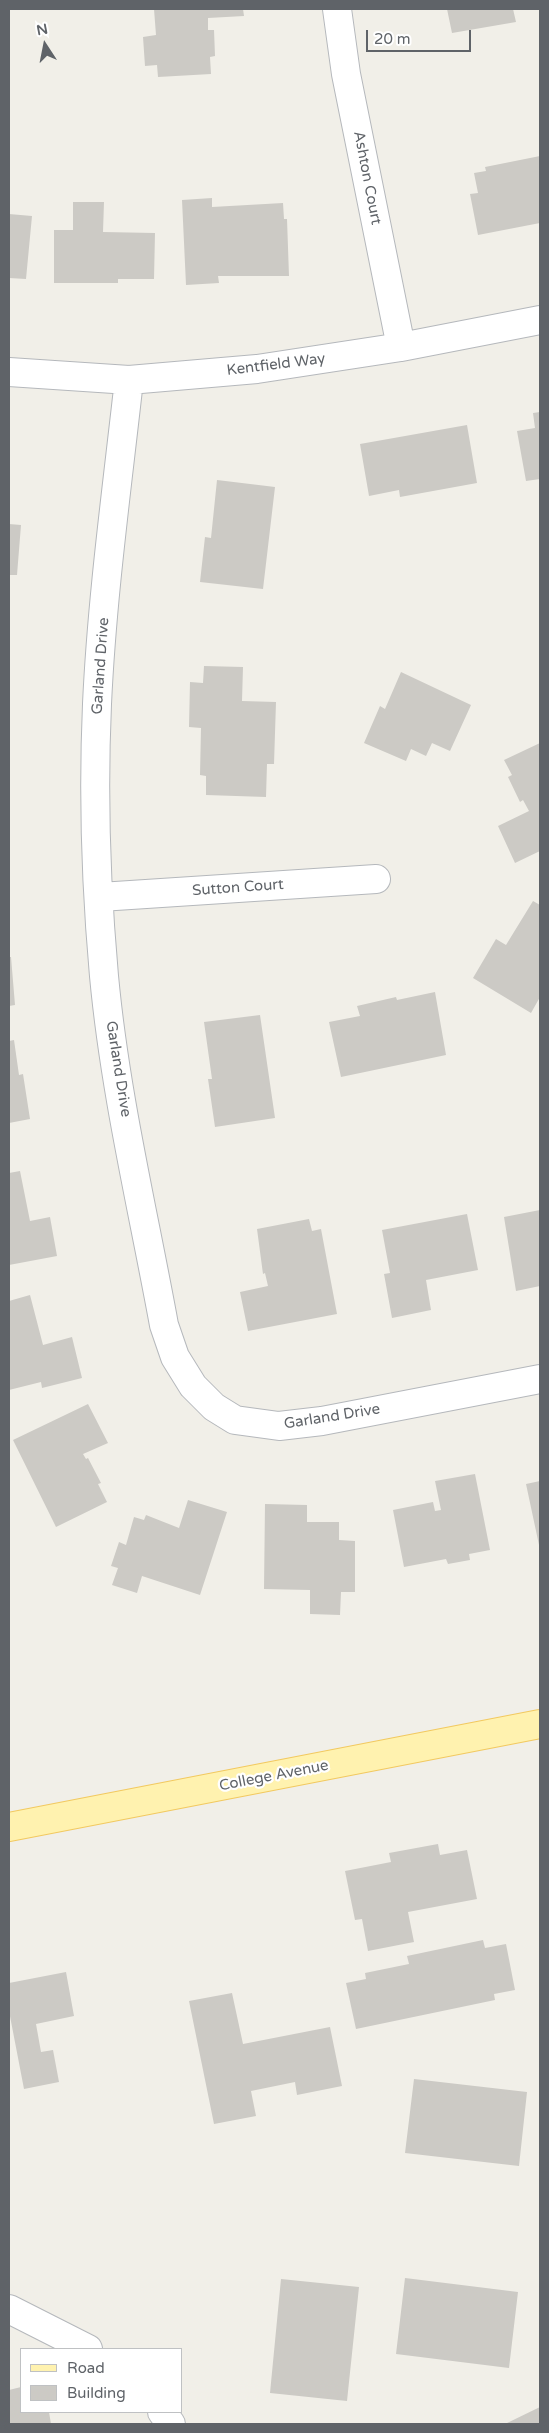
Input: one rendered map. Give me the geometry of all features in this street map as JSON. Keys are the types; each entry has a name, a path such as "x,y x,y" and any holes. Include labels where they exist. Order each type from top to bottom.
{"main road":[{"name":"College Avenue","path":"9,1828 540,1724"}],"street":[{"name":"Ashton Court","path":"337,9 346,74 401,347"},
{"name":"Kentfield Way","path":"9,372 129,380 256,369 401,347 540,320"},
{"name":"Garland Drive","path":"129,380 110,552 97,705 96,806 100,897 104,976 112,1046 162,1316 175,1357 193,1386 214,1407 236,1420 279,1426 322,1421 540,1379"},
{"name":"Sutton Court","path":"100,897 376,879"},
{"path":"9,2309 86,2348"},
{"path":"163,2413 171,2424"}],"building":[{"path":"154,9 243,9 244,16 208,18 208,30 214,30 215,56 210,57 211,74 158,77 157,65 145,66 143,37 156,35"},
{"path":"447,9 513,9 516,22 452,33"},
{"path":"540,156 540,223 478,235 470,194 478,193 474,173 486,171 485,167"},
{"path":"212,198 212,207 283,203 284,219 287,219 289,276 218,276 219,283 186,285 182,200"},
{"path":"73,202 104,202 103,232 155,233 154,279 118,279 118,283 54,283 54,230 73,230"},
{"path":"9,214 32,216 26,279 9,278"},
{"path":"540,412 540,479 526,481 517,431 535,428 533,413"},
{"path":"467,425 477,483 400,497 399,490 369,496 360,444"},
{"path":"217,480 275,487 263,589 200,582 205,537 211,538"},
{"path":"9,524 21,525 17,575 9,575"},
{"path":"204,666 243,667 242,701 276,702 274,764 267,764 266,797 206,795 206,776 200,775 201,728 189,727 190,682 203,683"},
{"path":"401,672 471,705 450,751 432,743 426,756 411,749 406,761 364,743 380,706 385,709"},
{"path":"540,743 540,851 515,863 498,826 529,811 523,800 520,802 508,777 512,775 504,760"},
{"path":"533,901 540,905 540,997 531,1013 473,978 496,939 506,945"},
{"path":"9,957 11,957 15,1005 9,1006"},
{"path":"435,992 446,1055 341,1077 329,1022 360,1016 357,1006 396,997 397,1000"},
{"path":"260,1015 275,1118 215,1127 208,1079 212,1079 204,1022"},
{"path":"14,1040 19,1075 23,1074 30,1119 9,1123 9,1041"},
{"path":"20,1171 30,1221 50,1217 57,1256 9,1265 9,1173"},
{"path":"540,1210 540,1286 516,1291 504,1217"},
{"path":"467,1214 478,1270 426,1280 431,1310 392,1318 384,1274 390,1273 382,1230"},
{"path":"309,1219 312,1231 321,1229 337,1314 248,1331 240,1292 268,1286 265,1273 263,1274 257,1229"},
{"path":"30,1295 43,1345 72,1337 82,1378 42,1388 41,1382 9,1390 9,1301"},
{"path":"88,1404 108,1443 83,1454 86,1459 88,1458 101,1483 98,1484 107,1502 56,1527 13,1440"},
{"path":"475,1474 490,1550 469,1554 470,1560 448,1564 446,1559 404,1567 393,1510 433,1502 435,1511 441,1510 435,1481"},
{"path":"540,1481 540,1545 539,1545 526,1484"},
{"path":"188,1500 227,1512 200,1595 142,1576 137,1593 112,1585 118,1568 111,1566 119,1542 126,1545 134,1517 144,1520 146,1515 179,1528"},
{"path":"265,1504 307,1505 307,1522 339,1522 339,1540 355,1541 355,1592 341,1592 340,1615 310,1614 310,1590 264,1589"},
{"path":"438,1844 440,1855 467,1850 477,1899 408,1912 414,1942 368,1951 362,1919 355,1920 345,1871 391,1862 389,1853"},
{"path":"483,1940 485,1948 506,1944 515,1990 494,1994 495,2000 356,2029 346,1983 366,1979 365,1973 409,1964 407,1956"},
{"path":"66,1972 74,2016 36,2024 41,2052 53,2050 59,2082 24,2089 9,2011 9,1983"},
{"path":"232,1993 243,2044 330,2027 342,2086 297,2095 295,2082 251,2091 256,2116 214,2124 189,2001"},
{"path":"414,2079 527,2092 519,2166 405,2153"},
{"path":"405,2278 518,2292 509,2368 396,2354"},
{"path":"281,2279 359,2287 347,2401 270,2393"},
{"path":"20,2387 20,2413 49,2413 51,2424 9,2424 9,2390"},
{"path":"540,2407 540,2424 505,2424"}]}
